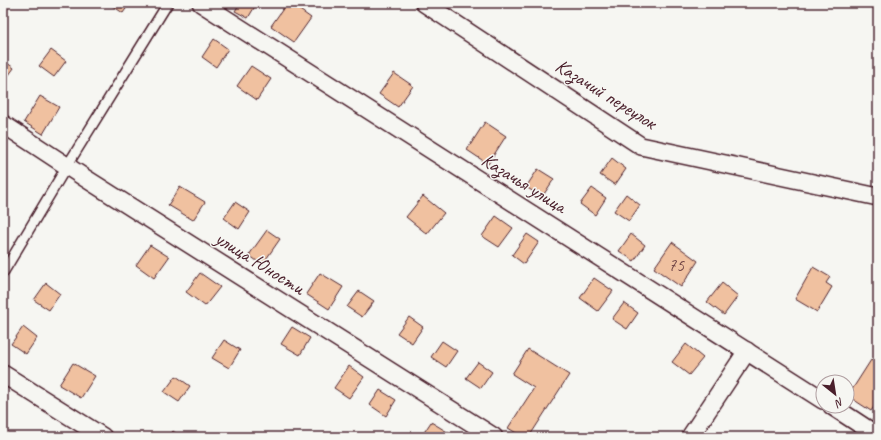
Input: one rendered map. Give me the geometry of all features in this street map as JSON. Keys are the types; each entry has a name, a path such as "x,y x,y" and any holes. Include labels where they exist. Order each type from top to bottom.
{"street":[{"name":"Казачья улица","path":"200,3 815,395"},
{"name":"Казачий переулок","path":"424,3 641,146 878,197"},
{"name":"улица Юности","path":"3,124 494,437"},
{"path":"690,437 747,351"},
{"path":"3,374 103,437"},
{"path":"844,414 878,436"}],"lane":[{"path":"3,273 168,3"}],"building":[{"path":"108,3 130,3 123,13"},
{"path":"240,3 257,3 248,18 235,11"},
{"path":"287,3 290,3 311,18 294,42 271,26"},
{"path":"214,39 228,49 216,67 202,57"},
{"path":"51,50 66,61 54,77 39,66"},
{"path":"3,60 14,68 3,83"},
{"path":"251,66 271,79 257,100 237,86"},
{"path":"394,73 413,86 398,107 379,94"},
{"path":"40,96 59,107 43,134 24,122"},
{"path":"485,122 506,136 488,164 467,150"},
{"path":"612,158 626,169 615,185 600,175"},
{"path":"538,169 554,179 542,197 526,187"},
{"path":"180,187 205,202 193,220 168,205"},
{"path":"592,188 606,198 595,215 580,204"},
{"path":"626,194 640,205 629,221 614,211"},
{"path":"423,196 444,213 427,234 406,217"},
{"path":"235,202 250,212 239,229 224,218"},
{"path":"496,216 513,228 499,247 482,236"},
{"path":"267,230 280,239 262,265 249,255"},
{"path":"527,234 539,242 524,264 512,255"},
{"path":"631,234 645,245 634,261 619,251"},
{"path":"672,242 698,261 681,287 654,268"},
{"path":"150,245 169,257 154,278 136,265"},
{"path":"813,267 830,277 826,283 832,287 817,312 795,299"},
{"path":"200,273 220,287 205,306 186,292"},
{"path":"320,273 343,287 329,309 306,294"},
{"path":"594,278 613,291 598,311 580,298"},
{"path":"46,283 60,294 49,310 34,300"},
{"path":"722,283 738,296 724,315 707,302"},
{"path":"359,291 374,301 362,317 347,307"},
{"path":"624,303 638,313 627,329 612,319"},
{"path":"409,317 423,327 412,343 397,333"},
{"path":"23,327 37,338 26,354 11,344"},
{"path":"292,327 310,338 300,355 281,344"},
{"path":"224,340 240,350 229,368 212,358"},
{"path":"442,341 457,351 446,367 431,357"},
{"path":"686,344 703,358 689,375 672,362"},
{"path":"528,349 569,375 529,437 523,437 508,428 534,388 512,374"},
{"path":"871,360 878,365 878,401 871,411 855,401 855,385"},
{"path":"478,362 492,372 481,388 466,378"},
{"path":"73,363 95,376 81,398 59,385"},
{"path":"349,366 364,377 349,398 334,388"},
{"path":"176,376 190,386 179,402 164,392"},
{"path":"380,390 396,400 386,416 370,405"},
{"path":"431,422 449,433 447,437 421,437"},
{"path":"173,431 181,437 168,437"}]}
